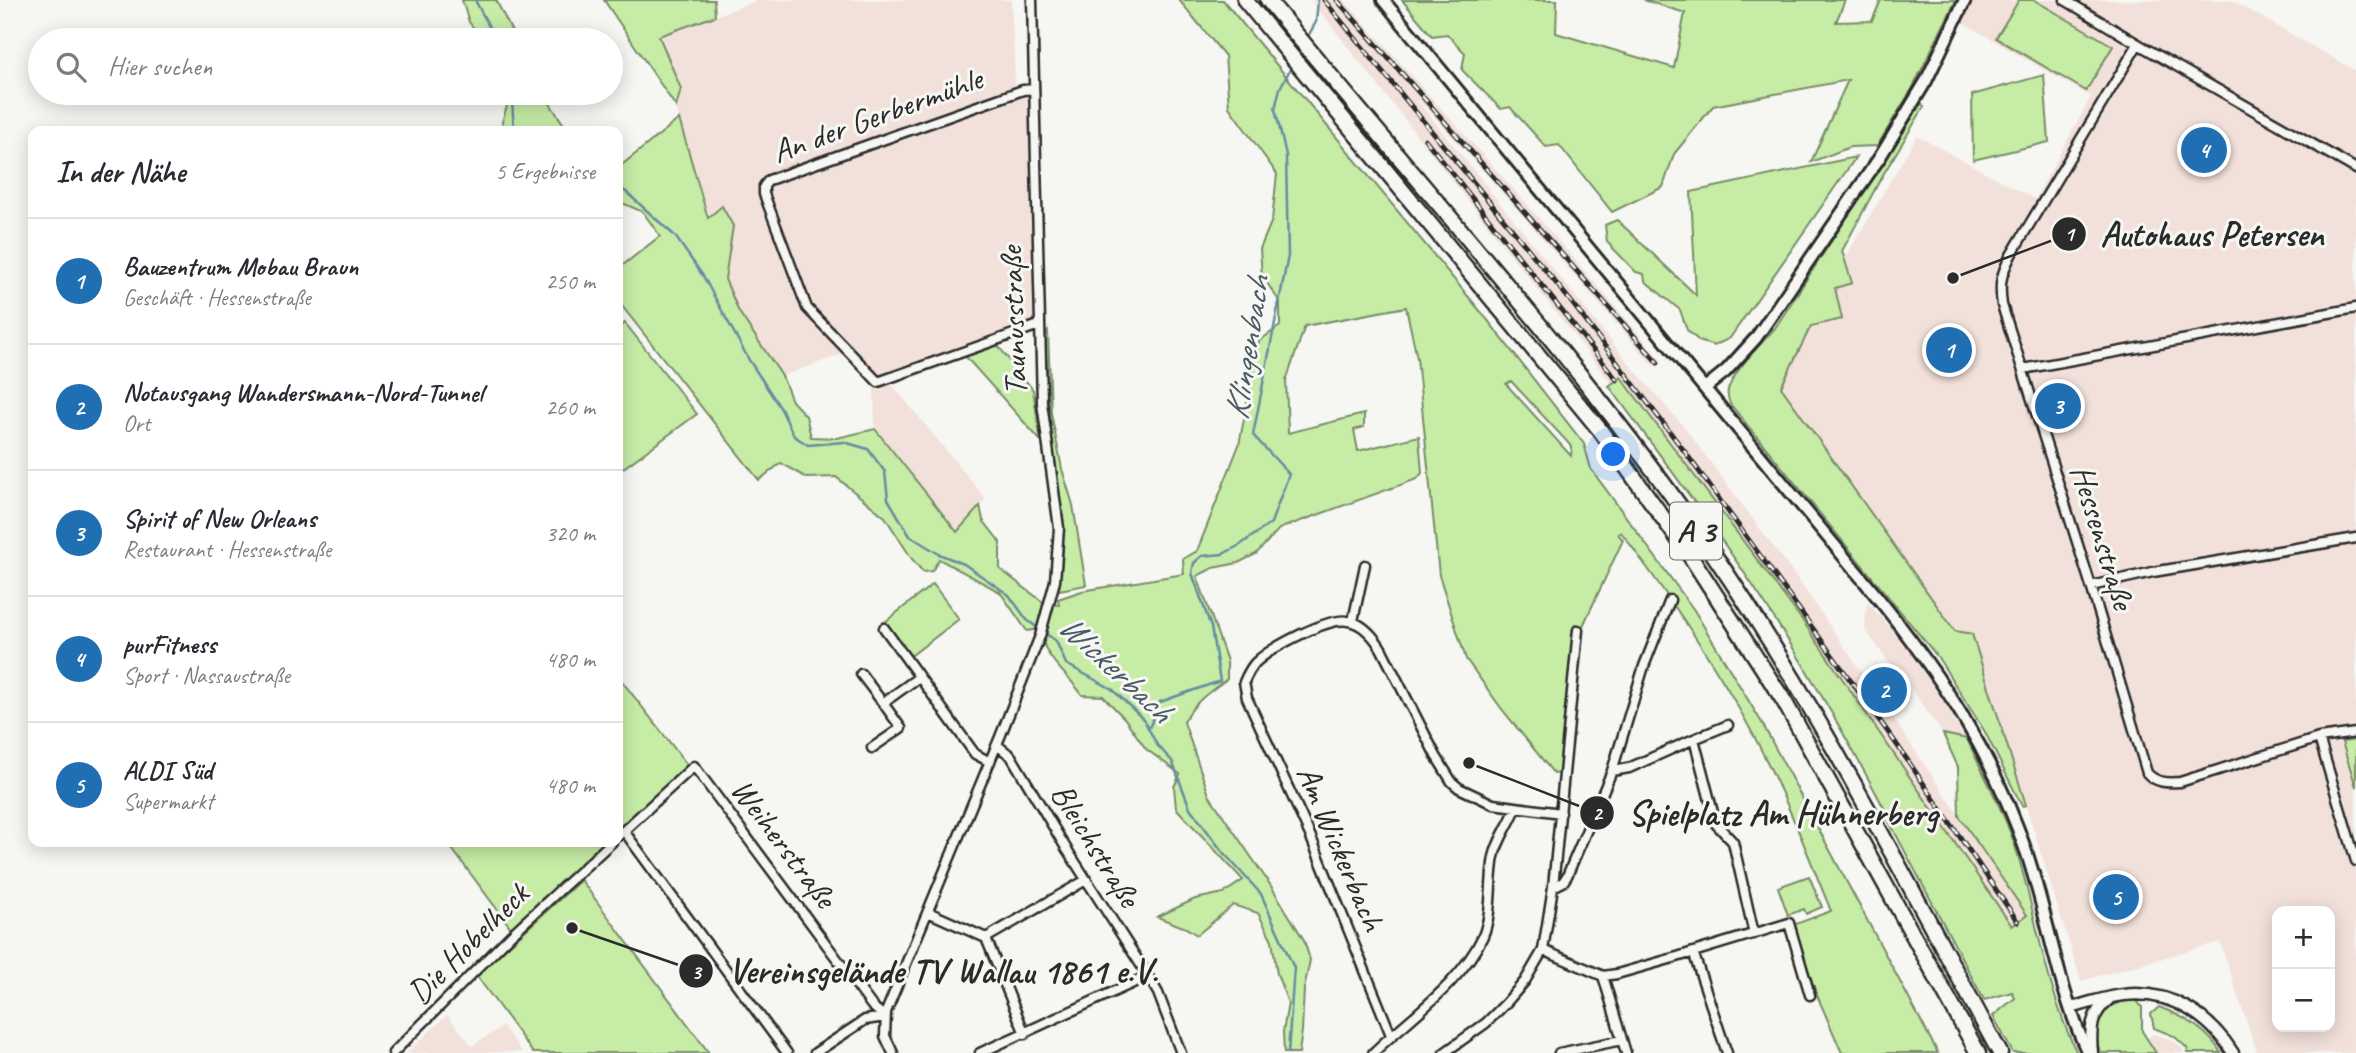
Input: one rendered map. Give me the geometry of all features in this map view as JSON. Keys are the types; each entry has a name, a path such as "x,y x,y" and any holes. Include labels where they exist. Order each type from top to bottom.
{"highway":[{"name":"A 3","path":"1245,0 1592,420 1691,557 1784,701 1978,1053"},
{"name":"A 3","path":"1268,0 1617,420 1710,549 1804,695 2000,1053"}],"main road":[{"path":"1383,0 1705,388 1938,675 1965,717 1999,783 2023,842 2071,1008 2090,1053"},
{"path":"1705,388 1726,371 1756,338 1880,157 1926,81 1965,0"}],"street":[{"name":"Taunusstraße","path":"997,745 1044,623 1055,582 1059,536 1042,403 1038,325 1032,0"},
{"path":"2065,0 2356,169"},
{"name":"Hessenstraße","path":"2138,44 2003,271 2000,286 2002,305 2091,586 2145,768 2152,778 2164,783 2180,782 2319,738"},
{"name":"An der Gerbermühle","path":"1034,89 1023,90 769,180 764,186 764,194 807,308 878,382 1038,325"},
{"path":"2023,369 2356,308"},
{"path":"2091,586 2153,572 2356,538"},
{"path":"1366,565 1353,621 1376,639 1452,782 1493,804 1561,813"},
{"path":"1553,887 1563,882 1567,876 1612,771 1644,666 1670,600"},
{"name":"Am Wickerbach","path":"1353,621 1341,620 1322,624 1265,654 1254,665 1244,682 1247,698 1310,835 1391,1035"},
{"path":"884,628 975,754 990,762"},
{"path":"1444,1053 1486,1023 1506,1003 1525,981 1543,950 1553,887 1578,630"},
{"path":"861,674 901,728 872,748"},
{"path":"883,703 919,677"},
{"path":"1612,771 1629,768 1728,725"},
{"path":"2356,733 2319,738 2356,862"},
{"path":"1694,739 1716,824 1733,842 1754,934"},
{"path":"892,1053 885,1036 885,1017 997,745"},
{"name":"Bleichstraße","path":"997,745 1011,755 1086,880 1148,976 1158,993 1181,1053"},
{"name":"Weiherstraße","path":"623,832 694,765 872,1006 885,1017"},
{"path":"1373,1053 1447,985 1464,967 1482,938 1488,916 1494,856 1516,808"},
{"path":"623,837 787,1053"},
{"name":"Die Hobelheck","path":"393,1053 513,933 607,847"},
{"path":"986,938 1086,880"},
{"path":"928,912 986,938 1025,1034"},
{"path":"1543,950 1603,976 1693,953 1789,923 1810,995"},
{"path":"1693,953 1727,1053"},
{"path":"980,1053 1148,976"},
{"path":"1603,976 1626,1053"},
{"path":"2071,1008 2112,997 2153,995 2184,1006 2214,1029 2233,1053"},
{"path":"2090,1053 2093,1020 2102,1004 2112,997"},
{"path":"815,1053 860,1023 885,1017"},
{"path":"1559,1053 1622,1040"}],"shaded area":[{"path":"759,0 1011,0 1016,97 1030,96 1034,322 877,377 851,351 782,376 739,312 725,280 732,226 708,219 676,107 681,89 659,36"},
{"path":"1311,0 1344,0 1519,195 1661,360 1654,367 1490,178 1417,100 1637,373 1685,428 1802,585 2027,915 2012,926 1802,620 1674,447 1621,378 1612,384"},
{"path":"1973,0 2231,0 2356,71 2356,1053 2257,1053 2220,942 2081,981 1972,634 1955,632 1781,387 1811,326 1835,288 1852,283 1845,258 1917,136 2035,199 2091,97 1962,22"},
{"path":"890,382 986,499 957,532 875,429 874,386"},
{"path":"1867,602 1922,668 1967,739 1943,734 1910,687 1905,671 1892,667 1865,629"},
{"path":"447,1015 472,1046 503,1026 522,1052 407,1053"},
{"path":"2153,1034 2173,1040 2184,1053 2156,1053 2146,1039"}],"green space":[{"path":"462,0 496,0 510,28 474,28"},
{"path":"604,0 714,0 715,16 659,36 681,89 676,107"},
{"path":"1179,0 1223,0 1486,318 1584,444 1591,469 1694,610 1762,723 1938,1053 1842,1053 1816,993 1793,925 1831,911 1793,817 1763,753 1727,687 1665,592 1621,532 1618,534 1623,540 1582,628 1574,629 1560,773 1554,774 1466,659 1439,575 1417,358 1406,307 1305,326 1286,381 1288,433 1364,414 1364,427 1354,430 1358,451 1419,436 1422,473 1417,479 1279,529 1256,554 1238,563 1213,568 1197,576 1227,661 1227,679 1197,703 1184,722 1209,795 1304,940 1310,960 1304,989 1299,1053 1284,1053 1283,1032 1288,1003 1277,974 1272,940 1258,913 1233,905 1197,935 1157,917 1195,899 1224,893 1243,880 1176,808 1174,787 1180,774 1146,749 1125,719 1103,696 1082,695 1050,657 1042,640 1041,629 1027,631 1000,592 939,559 932,571 923,572 885,517 836,477 807,478 781,463 759,480 623,307 623,265 660,236 643,212 623,203 623,164 679,119 708,218 722,206 733,226 725,279 739,312 782,376 792,401 806,416 811,437 837,438 875,429 957,532 980,506 983,520 1000,542 1000,569 1043,602 1059,605 1058,599 1082,591 1184,574 1183,559 1197,551 1239,445 1259,341 1280,326 1280,302 1262,276 1260,249 1272,220 1277,174 1229,107 1225,56","holes":["1511,381 1572,447 1571,456 1506,384"]},
{"path":"1402,0 1557,0 1556,33 1674,68 1685,13 1644,0 1845,0 1836,22 1872,21 1881,0 1956,0 1912,89 1877,146 1850,147 1811,162 1848,80 1713,106 1674,154 1663,187 1612,212 1559,145 1546,147 1510,107 1501,109 1462,70 1465,53 1447,34 1432,36"},
{"path":"2019,0 2034,0 2113,46 2086,91 1996,38"},
{"path":"2044,75 2049,142 1973,160 1972,95"},
{"path":"1921,103 1924,107 1881,178 1842,251 1852,283 1835,288 1842,319 1811,326 1781,387 1955,631 1972,634 2026,805 2022,806 1985,732 1937,656 1730,404 1728,396 1729,387 1737,372 1775,328"},
{"path":"507,105 551,105 565,126 503,126"},
{"path":"1856,157 1730,338 1714,346 1699,341 1687,330 1680,310 1645,281 1644,274 1636,272 1607,242 1605,225 1617,220 1696,295 1691,192"},
{"path":"625,323 697,414 623,468"},
{"path":"1048,331 1051,413 1062,469 1073,505 1086,585 1059,590 1063,550 1062,520 1049,411 1045,335"},
{"path":"996,343 1033,390 1041,441 964,355"},
{"path":"1621,377 1802,620 2012,926 2027,915 1959,816 1958,767 1943,734 1967,739 2012,837 2057,1004 2077,1053 2013,1053 1993,1016 2015,998 2012,992 1984,1000 1868,778 1799,658 1727,547 1609,386"},
{"path":"933,584 959,619 908,658 885,622"},
{"path":"623,682 688,766 623,825"},
{"path":"2356,740 2356,787 2342,742"},
{"path":"451,847 600,847 511,928"},
{"path":"1809,876 1822,907 1806,914 1804,909 1788,915 1778,887"},
{"path":"581,880 709,1053 533,1053 476,975"},
{"path":"2126,1001 2137,1001 2142,1007 2142,1031 2156,1053 2101,1053 2096,1035 2098,1020 2108,1008"},
{"path":"2159,1007 2194,1025 2209,1037 2221,1053 2187,1053 2188,1049 2174,1036 2154,1028 2151,1014"}],"waterway":[{"name":"Wickerbach","path":"475,0 490,28"},
{"name":"Klingenbach","path":"1306,40 1316,22 1318,0"},
{"name":"Klingenbach","path":"1149,728 1160,702 1220,681 1211,627 1192,573 1194,563 1202,556 1223,554 1271,523 1289,474 1253,435 1288,256 1286,155 1275,109 1280,88 1293,64"},
{"name":"Wickerbach","path":"512,105 514,126"},
{"name":"Wickerbach","path":"623,190 675,236 703,276 794,436 808,445 844,442 868,449 885,472 888,499 910,536 939,554 964,564 1009,595 1027,620 1056,641 1066,664 1112,689 1144,720 1157,745 1172,761 1190,808 1222,851 1261,894 1294,968 1288,1053"}],"railway":[{"path":"1324,0 1569,299 1685,452 1893,739 2018,922"},
{"path":"1337,0 1658,363"},
{"path":"1425,139 1617,380"}],"place":[{"name":"purFitness","path":"2204,150"},
{"name":"Autohaus Petersen","path":"1953,278"},
{"name":"Bauzentrum Mobau Braun","path":"1949,350"},
{"name":"Spirit of New Orleans","path":"2058,406"},
{"name":"Notausgang Wandersmann-Nord-Tunnel","path":"1884,690"},
{"name":"Spielplatz Am Hühnerberg","path":"1469,763"},
{"name":"ALDI Süd","path":"2116,897"},
{"name":"Vereinsgelände TV Wallau 1861 e.V.","path":"572,928"}]}
